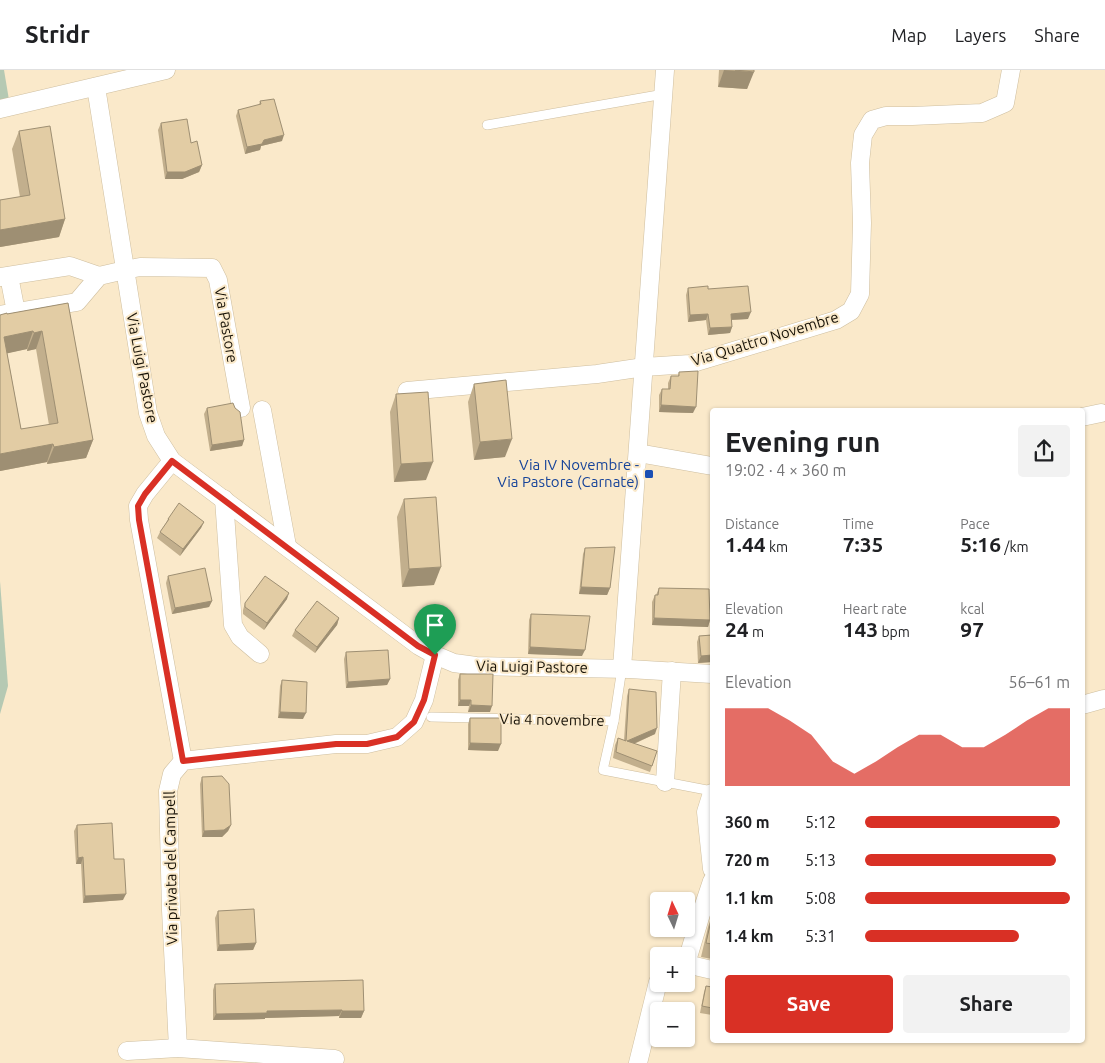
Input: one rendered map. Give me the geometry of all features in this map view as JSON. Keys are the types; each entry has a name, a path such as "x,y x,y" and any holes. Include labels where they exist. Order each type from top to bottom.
{"street":[{"path":"0,109 104,80 166,70"},
{"path":"622,668 665,70"},
{"name":"Via Quattro Novembre","path":"407,391 690,364 836,320 851,311 860,294 862,222 860,163 863,136 872,120 886,116 982,113 1005,102 1011,70"},
{"name":"Via Luigi Pastore","path":"104,80 125,270 148,413 156,436 172,461 288,546 418,646 454,664 622,668 710,674"},
{"path":"70,266 99,276 77,302 8,313 5,276 70,266"},
{"name":"Via Pastore","path":"99,276 140,267 212,268 218,280 241,408"},
{"path":"262,410 288,546"},
{"path":"1085,416 1101,413"},
{"path":"638,453 710,466"},
{"path":"172,461 145,494 138,506 183,761 336,744 367,744 397,737 414,722 424,700 435,655"},
{"path":"224,499 233,625 240,637 260,654"},
{"path":"665,782 672,671"},
{"path":"1085,704 1104,699"},
{"name":"Via privata del Campell","path":"178,1048 171,910 168,791 172,774 183,761"},
{"path":"710,799 706,812 710,850"},
{"path":"691,947 710,887"},
{"path":"695,966 710,970"},
{"path":"638,1063 656,992"},
{"path":"127,1051 178,1048 335,1059"}],"lane":[{"path":"487,125 664,94"},
{"path":"622,668 614,721 603,770 710,792"},
{"name":"Via 4 novembre","path":"431,717 614,721"}],"green space":[{"path":"0,70 4,70 9,100 0,103"},
{"path":"0,581 8,686 0,714"}],"building":[{"path":"735,70 754,70 754,72"},
{"path":"274,99 284,135 264,140 262,144 247,147 238,110 261,104 260,101"},
{"path":"187,119 191,143 197,141 202,165 185,172 167,172 161,123"},
{"path":"50,126 65,219 0,230 0,200 30,195 19,131"},
{"path":"708,286 708,289 748,286 751,312 731,314 732,327 710,328 708,314 690,315 688,288"},
{"path":"68,303 93,440 54,447 53,444 0,454 0,315","holes":["33,331 34,333 42,331 58,423 21,429 4,337"]},
{"path":"698,371 696,407 661,405 662,389 670,389 671,376 679,376 679,372"},
{"path":"506,380 512,439 480,442 474,384"},
{"path":"428,392 433,462 401,464 396,394"},
{"path":"233,403 240,412 244,440 212,445 207,408"},
{"path":"436,497 441,567 409,569 404,499"},
{"path":"179,503 204,522 183,549 160,532"},
{"path":"615,547 610,588 581,587 585,548"},
{"path":"205,568 212,601 175,608 168,576"},
{"path":"265,576 289,593 267,623 245,607 245,603"},
{"path":"659,588 709,589 710,620 654,618 655,595 658,595"},
{"path":"317,601 339,618 317,647 295,630"},
{"path":"531,614 590,616 585,650 530,647"},
{"path":"710,635 710,655 701,656 699,636"},
{"path":"388,650 390,679 348,682 346,652"},
{"path":"460,674 493,674 492,706 471,705 471,700 460,700"},
{"path":"282,680 307,682 306,713 280,712"},
{"path":"629,689 656,692 657,728 627,741 657,751 652,766 616,752 618,738 626,741"},
{"path":"470,718 501,718 501,744 470,743"},
{"path":"222,776 229,784 231,825 224,830 204,831 202,777"},
{"path":"112,823 114,859 124,859 126,894 85,896 83,857 78,858 77,825"},
{"path":"254,909 256,943 219,945 218,911"},
{"path":"710,925 710,944 706,943"},
{"path":"363,980 364,1011 267,1011 267,1013 216,1014 215,984"},
{"path":"706,986 710,987 710,1008 702,1006"}],"place":[{"name":"Via IV Novembre - Via Pastore (Carnate)","path":"649,474"}],"route":[{"path":"172,461 288,546 418,646 435,655 424,700 414,722 397,737 367,744 336,744 183,761 138,506 145,494 172,461"}]}
